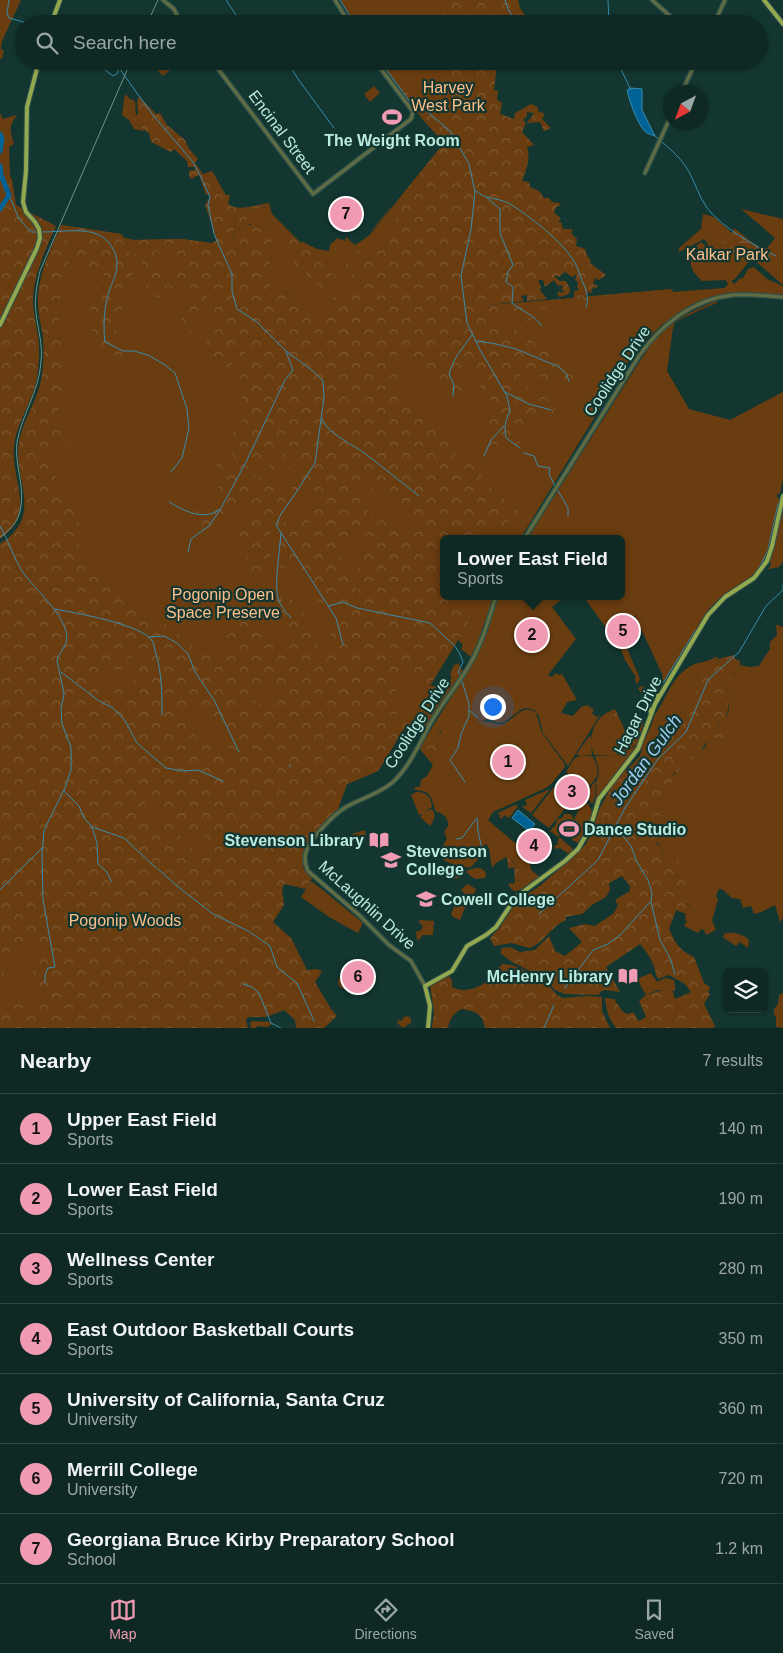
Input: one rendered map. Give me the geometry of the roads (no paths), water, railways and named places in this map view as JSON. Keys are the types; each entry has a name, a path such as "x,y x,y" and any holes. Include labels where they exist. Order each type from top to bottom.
{"main road":[{"path":"54,15 60,0"},
{"path":"764,0 783,24"},
{"path":"0,325 40,238 37,226 26,212 23,202 26,171 27,107 37,70"},
{"name":"Hagar Drive","path":"424,986 452,971 467,946 496,928 516,897 565,861 578,849 590,828 601,795 640,746 655,704 711,611 725,597 750,581 763,567 771,550 783,496"},
{"path":"646,699 660,695"},
{"path":"646,699 655,704"},
{"path":"646,699 651,713"},
{"name":"McLaughlin Drive","path":"424,986 430,1009 428,1028"}],"street":[{"path":"163,0 174,9 177,15"},
{"path":"335,0 344,15"},
{"path":"652,0 669,15"},
{"path":"718,15 725,0"},
{"name":"Encinal Street","path":"219,70 314,194 409,122 413,116 411,109 382,70"},
{"path":"685,85 692,70"},
{"path":"645,173 665,130"},
{"name":"Coolidge Drive","path":"527,535 639,356 647,344 664,326 690,308 731,295 783,297"},
{"name":"Coolidge Drive","path":"305,856 310,846 334,816 387,786 407,765 431,722 471,663 482,638 495,600"},
{"name":"McLaughlin Drive","path":"305,856 305,864 311,874 359,915 389,945 411,961 424,986"}],"water":[{"path":"631,88 642,89 642,110 655,136 647,133 637,119 627,90"},
{"path":"518,810 535,824 529,831 512,818"}],"waterway":[{"path":"9,0 7,13 9,18 15,20"},
{"path":"226,0 236,15"},
{"path":"340,0 349,15"},
{"path":"505,0 512,15"},
{"path":"608,0 609,15"},
{"path":"105,70 113,76 118,73 118,70"},
{"path":"120,70 152,114 193,162 201,177 210,197 208,205 214,234 232,274 232,291 237,309 257,322 286,351 323,381 324,398 315,463 281,514 276,525 336,618 343,645"},
{"path":"292,70 334,128"},
{"path":"387,70 413,106 418,109 423,108 450,131 469,164 475,192 471,229 461,276 467,323 480,350 507,396 510,411 505,424 506,438 520,448"},
{"path":"621,70 631,90"},
{"path":"0,134 2,139 0,151"},
{"path":"654,135 681,160 704,204 721,222 758,247 776,256"},
{"path":"0,166 1,175 9,195 0,209"},
{"path":"475,190 487,197 510,204 537,223 563,247 575,263 584,285 587,296 586,307"},
{"path":"9,195 19,219 31,232 35,232"},
{"path":"487,198 500,209 500,233 513,265 508,272 506,282 513,287 512,303 532,316 542,326"},
{"path":"43,232 91,232 105,239 114,251 117,268 106,304 105,342 123,351 134,351 148,355 175,373 187,409 189,428 182,458 171,472"},
{"path":"453,396 454,385 449,374 456,358 472,335"},
{"path":"477,341 516,349 557,366 566,373 569,381"},
{"path":"188,552 191,539 209,526 220,510 246,462 285,380 293,370 286,352"},
{"path":"505,392 529,404 551,410"},
{"path":"322,419 335,434 367,455 419,496"},
{"path":"484,456 491,440 504,426"},
{"path":"524,453 534,456 538,466 550,468 549,474 555,486"},
{"path":"557,489 568,508 568,516"},
{"path":"169,502 200,515 206,515 219,510"},
{"path":"759,568 768,550 778,504"},
{"path":"0,526 22,571 51,605 64,625 67,634 66,643 57,660 64,694 61,709 62,724 71,747 71,770 65,788 44,830 42,855 43,900 55,967 48,968 45,982"},
{"path":"281,533 277,592 280,604 291,618"},
{"name":"Jordan Gulch","path":"539,914 598,860 625,808 658,759 686,732 708,680 739,652 766,606 783,590"},
{"path":"329,606 343,602 357,608 430,623 455,646 460,654 463,662 458,672 460,675"},
{"path":"55,609 108,620 147,636 153,642 159,669 162,715"},
{"path":"663,683 695,631"},
{"path":"149,637 164,636 177,643 188,654 195,672 214,700 239,752"},
{"path":"61,672 99,701 113,708 124,719 137,743 166,768 182,771 198,770 223,781"},
{"path":"462,681 469,704 469,716 461,734 458,748 450,760 465,782"},
{"path":"470,711 477,717"},
{"path":"64,791 79,806 84,818 92,827 97,843 98,864 106,871 112,882"},
{"path":"477,818 482,849"},
{"path":"456,839 462,838 476,819"},
{"path":"565,988 593,950 608,944 621,934 651,901 652,893 648,880 618,825"},
{"path":"92,827 124,838 156,868"},
{"path":"0,890 42,848"},
{"path":"158,869 213,914 248,931 270,946 277,967 297,983 314,1021"},
{"path":"651,902 660,940 670,958 675,974"},
{"path":"243,984 252,987 259,993 271,1023 281,1028"},
{"path":"544,1028 554,1005"}],"railway":[{"path":"151,15 158,0"},
{"path":"0,537 15,522 19,515 21,502 22,494 17,459 17,442 40,373 41,350 35,302 40,271 127,70"}],"place":[{"name":"The Weight Room","path":"392,117"},
{"name":"Georgiana Bruce Kirby Preparatory School","path":"346,214"},
{"name":"University of California, Santa Cruz","path":"623,631"},
{"name":"Lower East Field","path":"532,635"},
{"name":"Upper East Field","path":"508,762"},
{"name":"Wellness Center","path":"572,792"},
{"name":"Dance Studio","path":"569,829"},
{"name":"Stevenson Library","path":"379,840"},
{"name":"East Outdoor Basketball Courts","path":"534,846"},
{"name":"Stevenson College","path":"391,860"},
{"name":"Cowell College","path":"426,899"},
{"name":"McHenry Library","path":"628,976"},
{"name":"Merrill College","path":"358,977"}],"park label":[{"name":"Harvey West Park","path":"448,96"},
{"name":"Kalkar Park","path":"727,254"},
{"name":"Pogonip Open Space Preserve","path":"223,603"},
{"name":"Pogonip Woods","path":"125,920"}]}
